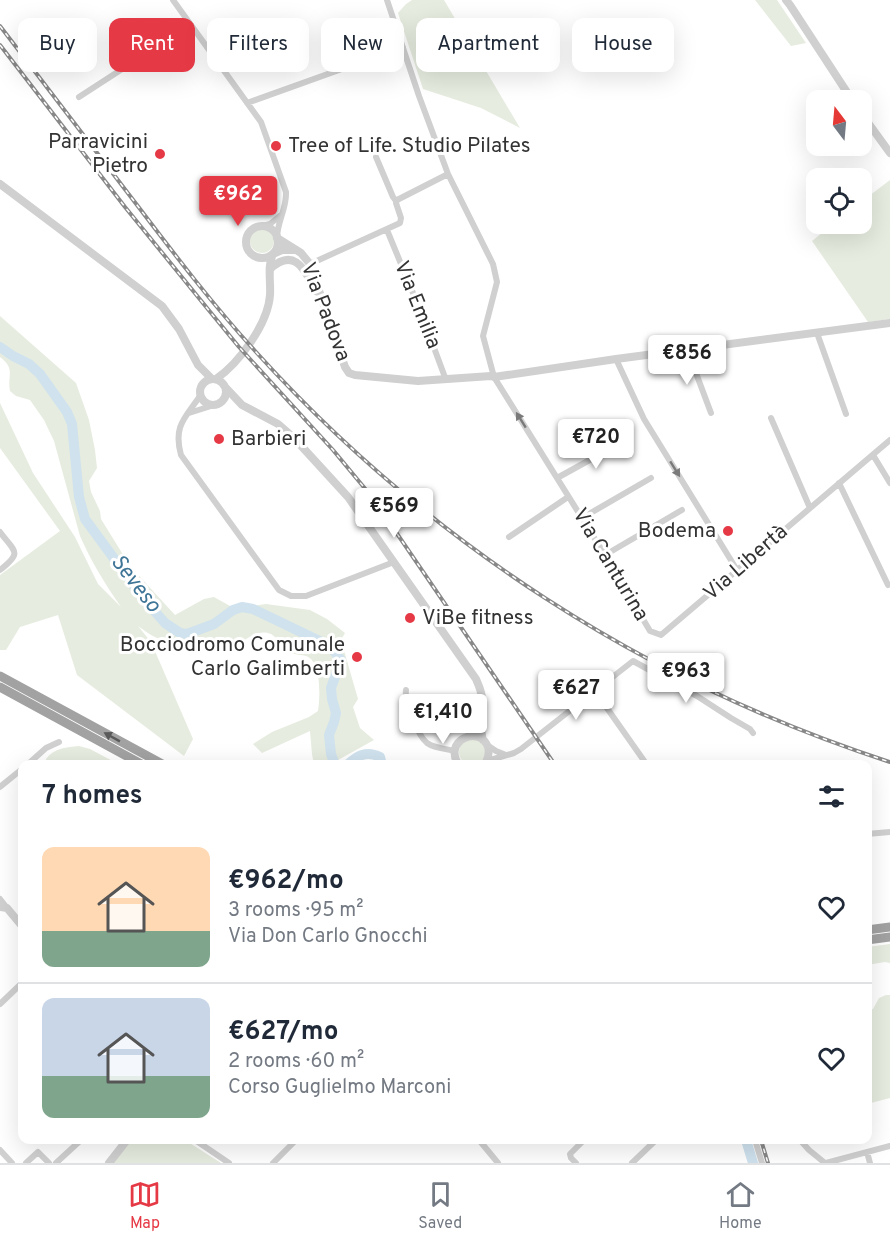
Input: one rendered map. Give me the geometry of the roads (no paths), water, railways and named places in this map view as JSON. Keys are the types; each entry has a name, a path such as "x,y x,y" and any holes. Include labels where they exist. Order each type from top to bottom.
{"highway":[{"path":"0,676 155,760"},
{"path":"0,687 133,760"},
{"path":"872,929 890,927"},
{"path":"872,939 890,937"}],"street":[{"path":"173,0 185,18"},
{"name":"Via Canturina","path":"387,0 393,18"},
{"path":"786,0 845,90"},
{"path":"195,32 261,122 285,188 286,197 278,229 277,246 270,259 270,293 265,317 231,368 225,387 224,401 214,406 204,403 200,396"},
{"name":"Via Canturina","path":"404,50 448,174 493,264 497,282 483,336 494,377 650,631"},
{"path":"79,97 118,72"},
{"path":"247,103 333,72"},
{"path":"872,128 890,153"},
{"path":"310,264 387,230 402,220 396,201 376,158"},
{"path":"396,201 448,174"},
{"path":"0,184 162,306 179,329 198,365 201,386 200,396 183,420 177,436 181,454 279,590 291,596 306,596 394,562"},
{"path":"270,281 265,266 249,251 247,237 254,229 276,219 283,212"},
{"path":"263,226 272,230 277,238"},
{"name":"Via Emilia","path":"387,230 446,380"},
{"name":"Via Padova","path":"277,238 297,250 310,264 345,366 351,374 416,381 494,377 890,323"},
{"path":"258,257 268,256 282,250 297,250"},
{"path":"270,269 278,262 285,260 297,262 325,307"},
{"path":"817,333 846,414"},
{"path":"687,349 711,413"},
{"path":"616,359 644,419 737,570"},
{"path":"198,365 214,379 223,383 242,405 278,424 294,438 348,497 476,679 482,699 481,732 489,753 487,760"},
{"path":"201,386 204,382 214,379 231,368"},
{"path":"189,413 214,406 242,405"},
{"path":"771,418 810,508"},
{"name":"Via Libertà","path":"650,631 662,635 890,440"},
{"path":"557,478 606,451 612,452 625,445"},
{"path":"873,455 890,483"},
{"path":"582,518 651,478"},
{"path":"839,483 888,585"},
{"path":"509,537 568,497"},
{"path":"605,555 682,510"},
{"path":"0,532 14,550 15,555 0,570"},
{"path":"494,760 521,749 633,661 697,696 753,733"},
{"path":"406,690 406,699 421,736 428,743 455,751"},
{"path":"595,691 643,760"},
{"path":"456,760 455,751 459,742 474,729 480,715"},
{"path":"467,736 473,736 485,742 496,752 506,755"},
{"path":"33,760 46,748 59,742"},
{"path":"0,787 18,772"},
{"path":"872,833 890,832"},
{"path":"0,898 4,908 18,922"},
{"path":"0,1004 18,987"},
{"path":"56,1163 77,1144"},
{"path":"109,1163 124,1144"},
{"path":"201,1144 229,1163"},
{"path":"273,1163 291,1144"},
{"path":"482,1144 498,1163"},
{"path":"576,1163 570,1154 580,1144"},
{"path":"632,1163 652,1144"},
{"path":"756,1144 762,1163"},
{"path":"804,1144 826,1163 890,1146"},
{"path":"0,1150 12,1163"},
{"path":"26,1163 38,1152 49,1163"},
{"path":"867,1152 870,1163"}],"waterway":[{"name":"Seveso","path":"0,347 29,364 40,374 67,412 72,424 79,497 85,519 143,598 165,623 180,633 187,634 214,624 233,610 242,607 253,609 330,646 341,660 331,688 336,713 329,735 333,760"},
{"name":"Seveso","path":"354,760 366,754 380,757 381,760"},
{"name":"Seveso","path":"747,1144 753,1163"}],"railway":[{"path":"0,26 225,316 256,352 323,421 393,485 468,544 546,599 628,648 712,691 800,729 890,762"},
{"path":"0,45 125,207 239,347 333,450 372,497 552,760"},
{"path":"762,1144 768,1163"}],"place":[{"name":"Tree of Life. Studio Pilates","path":"276,146"},
{"name":"Parravicini Pietro","path":"160,154"},
{"name":"Barbieri","path":"219,439"},
{"name":"Bodema","path":"728,531"},
{"name":"ViBe fitness","path":"410,618"},
{"name":"Bocciodromo Comunale Carlo Galimberti","path":"357,657"}]}
